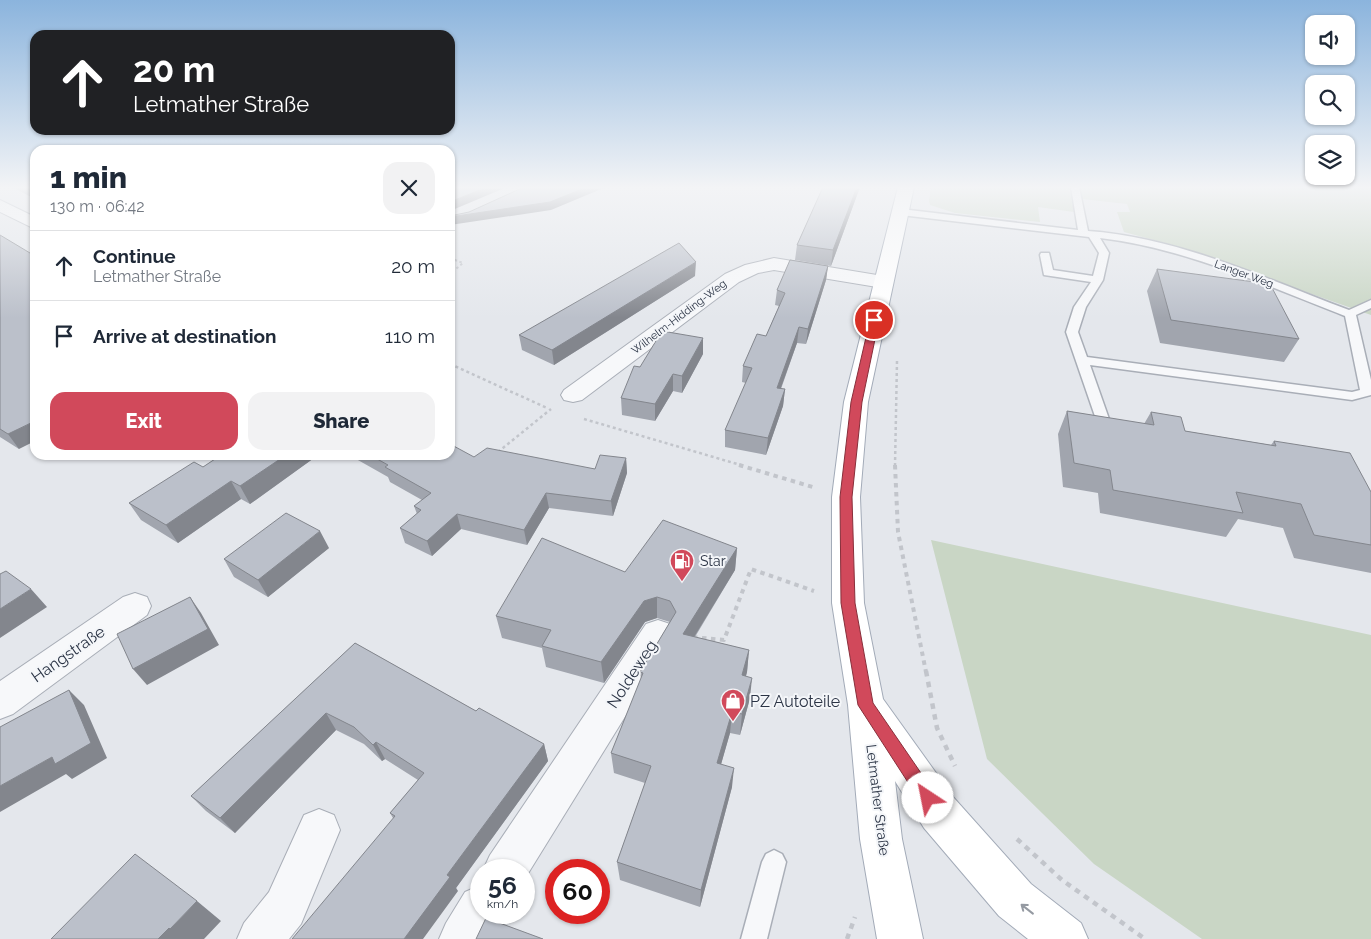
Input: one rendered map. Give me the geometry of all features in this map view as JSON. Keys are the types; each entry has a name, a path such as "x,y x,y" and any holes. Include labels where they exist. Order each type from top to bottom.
{"main road":[{"name":"Letmather Straße","path":"896,231 856,402 846,497 848,603 866,705 881,839 900,939"},
{"path":"866,705 939,813 1015,900 1065,939"}],"street":[{"name":"Wilhelm-Hidding-Weg","path":"574,396 732,278 752,270 774,264 883,282"},
{"name":"Hangstraße","path":"0,702 135,606"},
{"name":"Noldeweg","path":"512,859 658,634"},
{"path":"260,939 285,908 319,830"},
{"path":"462,939 471,924"}],"lane":[{"name":"Langer Weg","path":"1061,231 1133,240 1186,253 1350,314"},
{"path":"1087,231 1104,254 1099,276 1080,307 1072,332 1102,419"},
{"path":"1046,259 1099,276"},
{"path":"1082,360 1352,396 1367,392 1350,314 1371,303"},
{"path":"754,939 774,862"}],"path":[{"path":"455,260 463,263 455,270"},
{"path":"897,358 895,458 898,532 937,728 958,772"},
{"path":"455,366 560,412"},
{"path":"497,452 550,409 574,396"},
{"path":"579,418 846,497"},
{"name":"Noldeweg","path":"658,634 724,640 751,569 848,603"},
{"path":"1010,833 1062,880 1145,939"}],"green space":[{"path":"1371,231 1371,315 1176,246 1124,232"},
{"path":"931,540 1371,635 1371,939 1202,939 1094,864 987,759"}],"building":[{"path":"803,231 840,231 833,250 797,245"},
{"path":"0,235 30,253 30,423 8,434 0,429"},
{"path":"679,243 696,262 552,350 519,335"},
{"path":"790,260 828,266 808,329 799,327 777,388 785,389 768,438 725,430 752,368 743,366 757,334 766,336 785,293 777,290"},
{"path":"1157,269 1270,284 1299,339 1171,320"},
{"path":"662,331 703,338 682,376 673,374 655,404 621,398 634,366 640,367"},
{"path":"1067,411 1154,425 1151,412 1181,417 1185,431 1276,446 1274,441 1350,453 1371,492 1371,545 1314,535 1301,504 1236,492 1243,513 1113,490 1110,470 1074,463"},
{"path":"455,447 474,457 487,448 595,469 600,455 626,458 611,501 546,493 524,530 457,514 427,541 400,528 421,510 414,506 431,493 385,467 388,465 379,460 455,460"},
{"path":"214,460 279,460 240,486 231,481 166,525 129,503 194,462 203,467"},
{"path":"286,513 320,531 258,580 224,559"},
{"path":"663,520 737,548 683,634 749,650 742,675 752,678 742,714 732,712 717,763 734,768 701,890 617,862 651,766 611,753 643,673 640,672 676,612 670,601 657,597 644,601 601,662 542,646 551,630 496,616 542,538 625,572"},
{"path":"6,571 31,589 0,609 0,574"},
{"path":"190,597 208,629 133,669 117,634"},
{"path":"355,643 476,711 479,708 544,744 447,875 450,877 404,939 292,939 395,816 390,813 424,773 376,742 373,745 354,727 326,713 220,818 191,796"},
{"path":"69,690 91,743 55,764 52,757 0,786 0,727"},
{"path":"135,854 197,901 158,939 51,939"},
{"path":"483,924 502,924 543,939 476,939"}],"place":[{"name":"Star","path":"682,582"},
{"name":"PZ Autoteile","path":"733,722"}],"route":[{"path":"874,320 856,402 846,497 848,603 866,705 928,798"}]}
